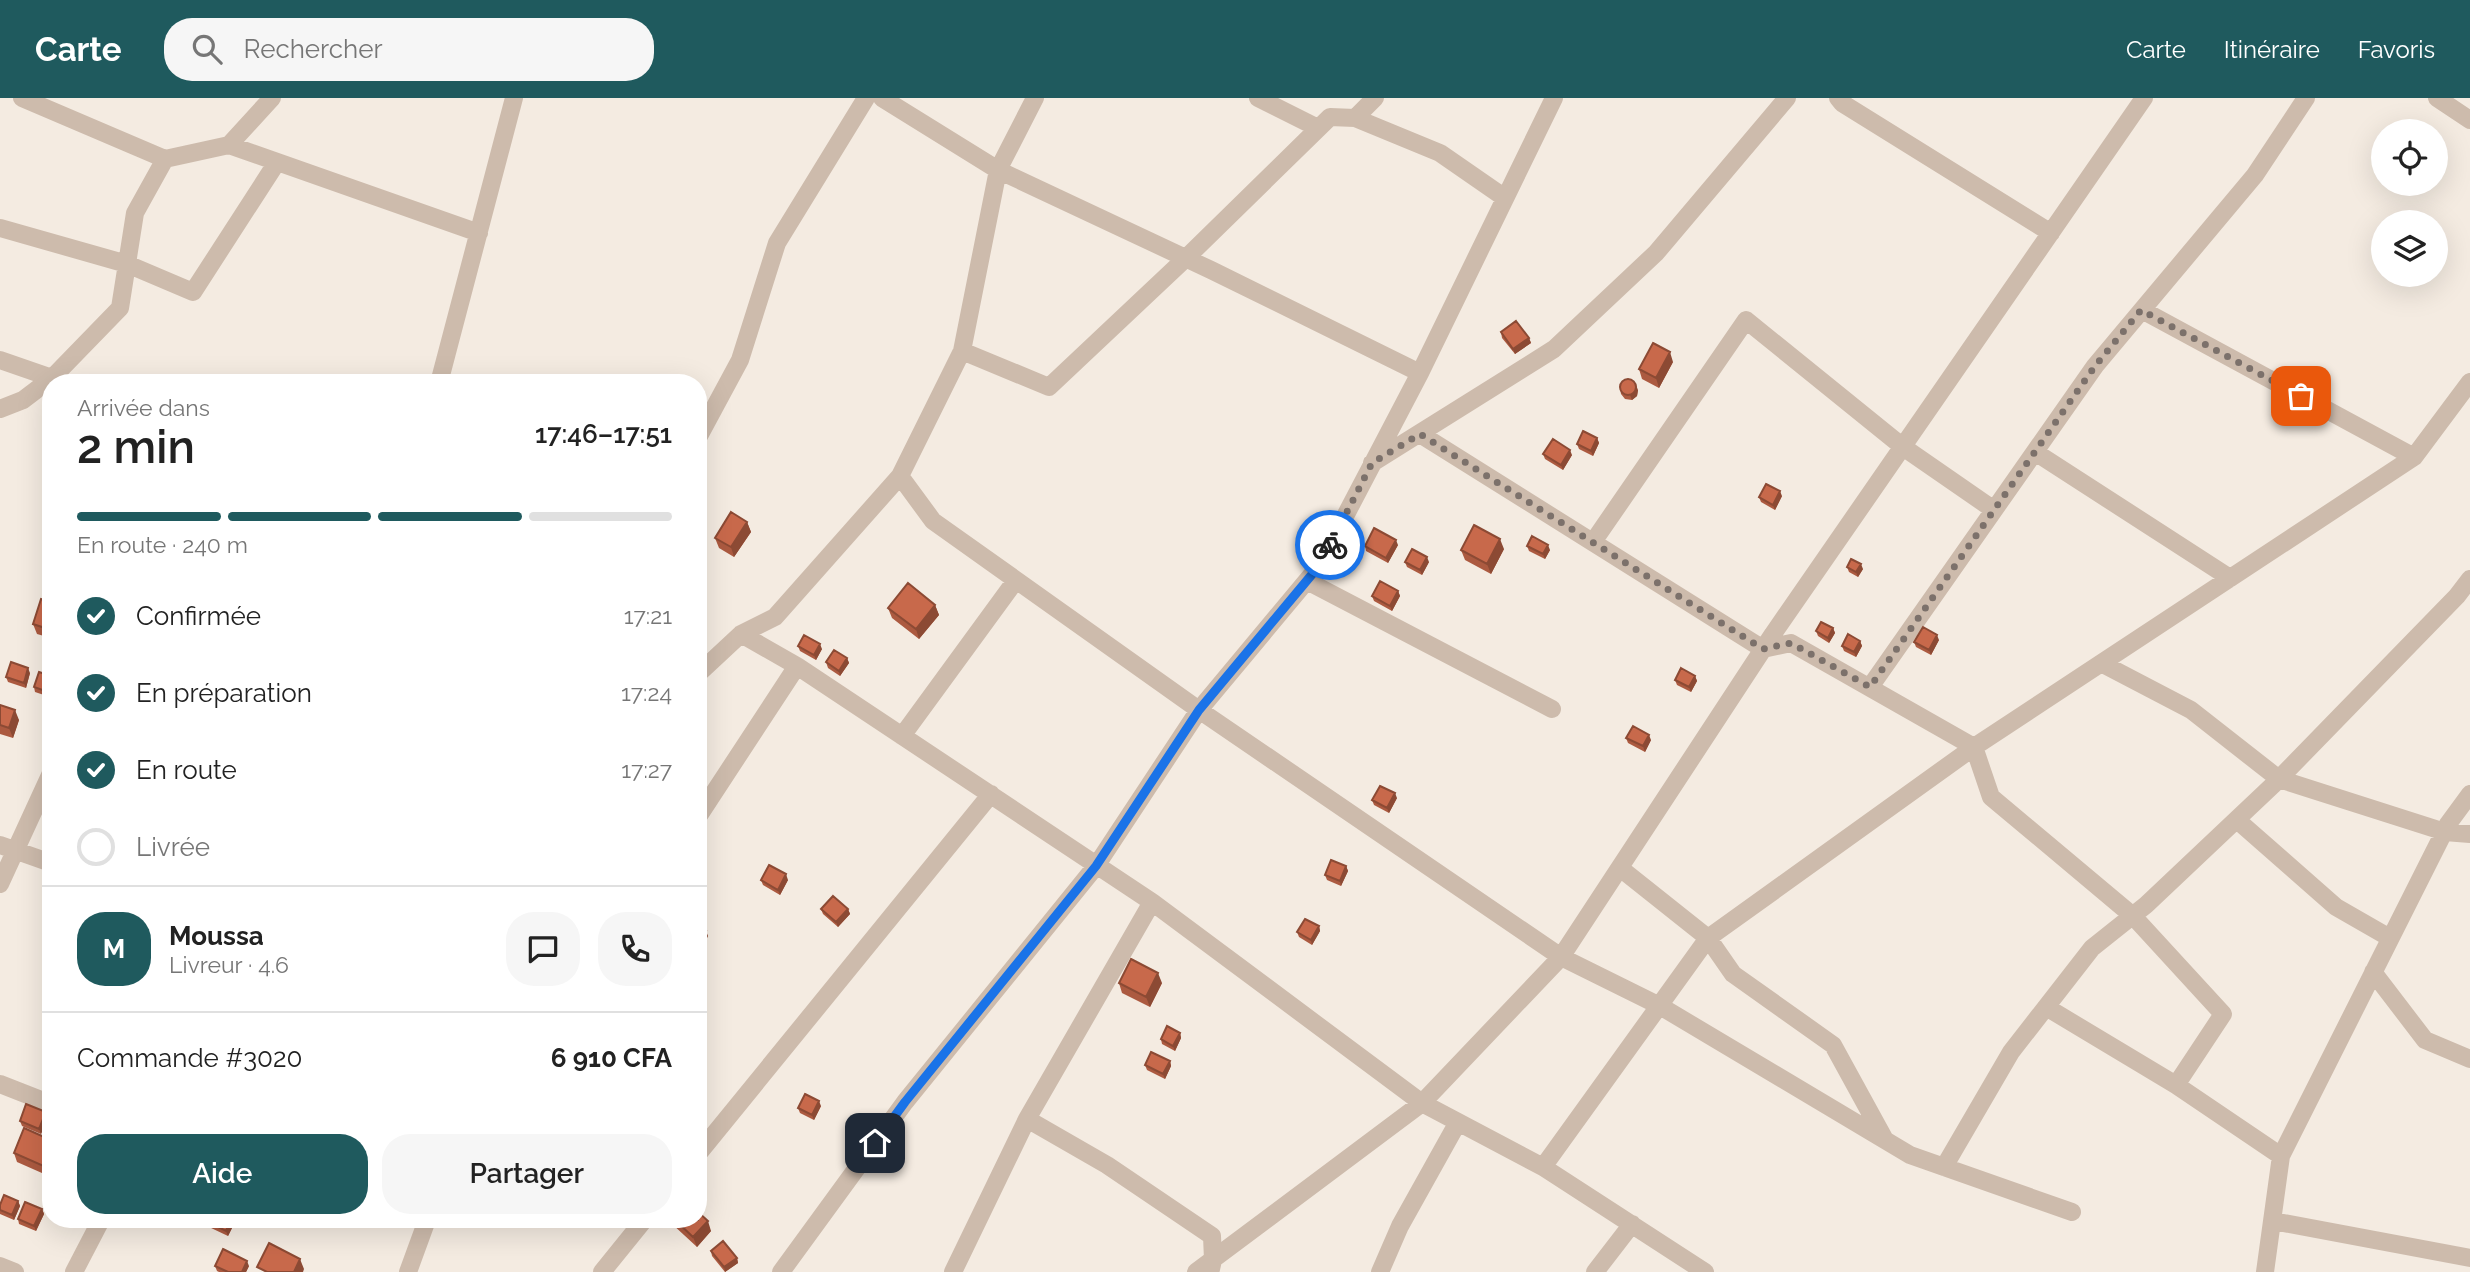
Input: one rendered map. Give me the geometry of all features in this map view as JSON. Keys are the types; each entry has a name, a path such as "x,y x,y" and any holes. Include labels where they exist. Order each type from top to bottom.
{"street":[{"path":"22,98 165,159 229,145 479,233"},
{"path":"229,145 272,98"},
{"path":"441,374 514,98"},
{"path":"707,421 740,360 777,243 866,98"},
{"path":"882,98 998,170 1186,258 1420,373"},
{"path":"707,666 741,634 775,617 900,476 962,351 998,170 1035,98"},
{"path":"1258,98 1318,128"},
{"path":"1355,118 1375,98"},
{"path":"780,1272 905,1102 1096,866 1199,710 1319,566 1420,373 1554,98"},
{"path":"1372,463 1554,349 1656,253 1787,98"},
{"path":"1838,98 2051,233"},
{"path":"1196,1272 1211,1266 1422,1103 1561,957 1763,649 2144,98"},
{"path":"1870,687 2095,366 2255,175 2306,98"},
{"path":"2437,98 2470,120"},
{"path":"962,351 1049,387 1186,258 1329,117 1355,118 1440,153 1505,198"},
{"path":"56,374 120,307 135,213 165,159"},
{"path":"0,228 127,264 193,292 277,162"},
{"path":"2141,310 2414,457"},
{"path":"1593,542 1746,320 1903,447 1994,510"},
{"path":"0,360 42,375"},
{"path":"1543,1167 1708,938 1974,747 2414,457 2470,382"},
{"path":"0,409 23,400 42,386"},
{"path":"1420,434 1763,649 1791,643 1974,747 1992,797 2133,916 2223,1014 2176,1085"},
{"path":"2035,452 2230,578"},
{"path":"900,476 933,522 1199,710 1561,957 1660,1006 1910,1155 2072,1212"},
{"path":"1944,1167 2011,1052 2092,948 2133,916 2279,779 2457,596 2470,579"},
{"path":"902,736 1016,580"},
{"path":"1307,581 1552,709"},
{"path":"741,634 797,666 1152,902 1422,1103 1543,1167 1706,1272"},
{"path":"2101,663 2191,710 2279,779 2445,832 2470,834"},
{"path":"707,803 797,666"},
{"path":"0,884 7,848 42,789"},
{"path":"707,1143 991,794"},
{"path":"2265,1272 2281,1156 2445,832 2470,794"},
{"path":"2237,820 2336,907 2390,938"},
{"path":"7,848 42,860"},
{"path":"1620,868 1708,938 1733,974 1833,1045 1885,1140"},
{"path":"953,1272 1027,1118 1152,902"},
{"path":"2373,972 2425,1040 2470,1059"},
{"path":"2046,1007 2176,1085 2281,1156"},
{"path":"0,1084 42,1100"},
{"path":"1027,1118 1107,1165 1212,1236 1211,1266"},
{"path":"1380,1272 1400,1226 1458,1122"},
{"path":"2273,1221 2470,1258"},
{"path":"1595,1272 1632,1224"},
{"path":"75,1272 98,1228"},
{"path":"408,1272 425,1228"},
{"path":"602,1272 638,1228"},
{"path":"0,1266 15,1272"}],"building":[{"path":"1516,321 1529,338 1513,349 1501,332"},
{"path":"1653,343 1670,352 1656,378 1639,369"},
{"path":"1628,379 1634,381 1634,393 1628,395 1622,393 1620,387 1622,381"},
{"path":"1583,431 1597,438 1591,451 1577,444"},
{"path":"1553,439 1570,450 1561,465 1543,454"},
{"path":"1766,484 1780,491 1773,505 1759,497"},
{"path":"731,512 747,522 731,547 715,538"},
{"path":"1474,525 1500,539 1487,564 1461,550"},
{"path":"1374,528 1396,540 1386,558 1365,546"},
{"path":"1532,536 1548,545 1543,554 1527,546"},
{"path":"1412,549 1427,557 1420,570 1405,562"},
{"path":"1851,559 1861,564 1856,572 1847,567"},
{"path":"1380,581 1398,591 1390,606 1372,596"},
{"path":"908,583 935,605 916,629 888,608"},
{"path":"41,599 42,627 33,624"},
{"path":"1821,622 1833,628 1828,638 1816,631"},
{"path":"1923,627 1937,635 1929,650 1914,642"},
{"path":"1848,634 1860,641 1854,652 1842,646"},
{"path":"804,635 820,644 814,655 798,646"},
{"path":"834,650 847,658 839,671 826,662"},
{"path":"11,662 28,668 24,683 6,677"},
{"path":"1681,668 1695,676 1689,687 1675,680"},
{"path":"39,672 42,673 42,690 34,687"},
{"path":"0,705 15,710 9,728 0,725"},
{"path":"1633,726 1649,735 1643,746 1626,738"},
{"path":"1380,786 1395,793 1387,808 1372,800"},
{"path":"1331,860 1346,866 1340,881 1325,875"},
{"path":"769,865 786,874 778,890 761,880"},
{"path":"833,896 848,909 836,922 821,909"},
{"path":"1305,919 1319,926 1311,940 1297,932"},
{"path":"1131,959 1158,973 1146,997 1119,983"},
{"path":"1167,1026 1180,1033 1173,1046 1161,1039"},
{"path":"1151,1052 1170,1061 1163,1074 1145,1065"},
{"path":"805,1094 819,1101 812,1115 798,1108"},
{"path":"26,1104 42,1110 39,1129 20,1121"},
{"path":"24,1128 42,1136 42,1165 14,1153"},
{"path":"4,1195 18,1201 12,1215 0,1210"},
{"path":"25,1202 42,1209 34,1226 18,1219"},
{"path":"683,1228 701,1228 693,1237"},
{"path":"723,1241 737,1258 724,1267 711,1251"},
{"path":"269,1243 300,1259 294,1272 267,1272 257,1267"},
{"path":"223,1249 247,1261 242,1272 228,1272 215,1266"}],"way so far":[{"path":"1330,545 1372,463 1420,434 1763,649 1791,643 1870,687 2095,366 2141,310 2301,396"}],"route":[{"path":"875,1143 905,1102 1096,866 1199,710 1319,566 1330,545"}]}
